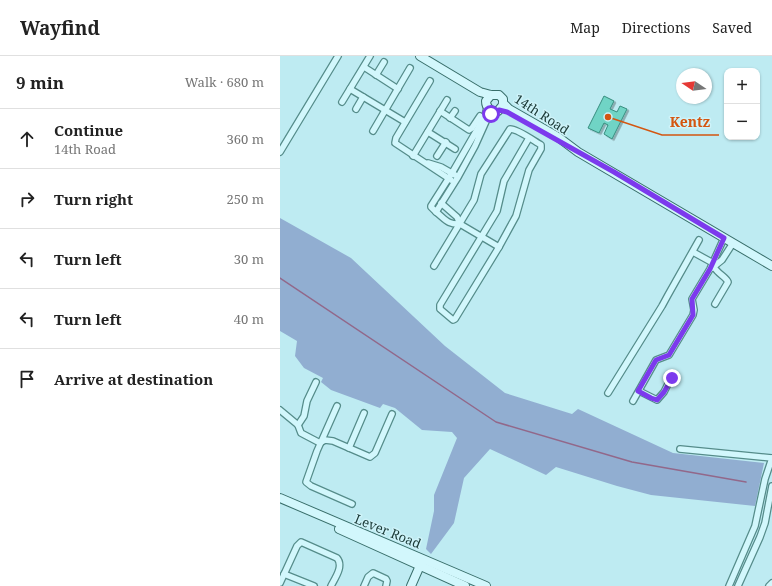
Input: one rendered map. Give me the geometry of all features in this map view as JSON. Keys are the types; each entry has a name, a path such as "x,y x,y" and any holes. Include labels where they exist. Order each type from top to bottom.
{"street":[{"path":"280,152 338,56"},
{"path":"342,102 370,56"},
{"name":"14th Road","path":"414,56 494,105 555,140 569,146 772,266"},
{"name":"14th Road","path":"420,56 480,92 494,105"},
{"path":"376,75 384,62"},
{"path":"364,67 398,89"},
{"path":"372,132 386,111 410,68"},
{"path":"430,81 405,122 396,138 395,143 454,182"},
{"path":"350,89 405,122"},
{"path":"356,110 363,97"},
{"path":"413,156 446,100"},
{"path":"460,224 453,225 448,222 431,206 452,173 467,141 484,116 494,105"},
{"path":"436,212 458,177 494,105"},
{"path":"440,111 469,130 480,116"},
{"path":"450,118 455,111"},
{"path":"434,266 474,200 481,174 510,129 514,129 541,145 529,170 516,216 457,319 453,320 439,307 496,211 504,181 529,138"},
{"path":"428,132 455,149"},
{"path":"467,141 474,146"},
{"path":"437,156 446,142"},
{"path":"424,162 441,167 458,177"},
{"path":"441,203 457,217 460,224 499,248"},
{"path":"633,401 656,360 669,355 693,315 692,299 712,266 724,238"},
{"path":"608,393 662,306 699,240"},
{"path":"712,266 722,260 733,243"},
{"path":"693,252 727,279 728,282 715,304"},
{"path":"638,391 657,400 664,392 672,378"},
{"path":"298,425 304,416 308,400 316,382"},
{"path":"338,406 320,443 306,483 352,504"},
{"path":"280,410 298,425 302,434 320,443"},
{"path":"349,448 364,413"},
{"path":"320,443 324,440 329,440 372,457 392,414"},
{"path":"680,449 772,458 765,479 755,526 729,586"},
{"path":"738,586 765,523 772,486"},
{"name":"Lever Road","path":"280,498 424,563 465,586"},
{"name":"Lever Road","path":"280,502 374,546 486,586"},
{"path":"280,583 297,546 301,542 336,558 339,561 340,567 331,586"},
{"path":"411,586 424,563"},
{"path":"416,586 424,563"},
{"path":"364,586 368,576 373,573 386,579 386,586"},
{"path":"284,574 314,586"},
{"path":"769,586 772,583"}],"shaded area":[{"path":"280,218 351,258 445,346 505,393 572,414 578,409 673,453 764,463 755,506 651,495 556,467 546,475 490,449 464,478 454,523 431,554 426,549 434,511 434,495 457,438 452,432 422,430 395,408 383,404 380,408 331,390 321,382 323,378 304,368 295,356 297,341 280,331"}],"building":[{"path":"604,96 614,101 610,109 617,112 620,106 627,109 612,139 604,134 608,125 604,123 599,133 588,128"}],"waterway":[{"path":"280,278 496,422 632,462 746,482"}],"place":[{"name":"Kentz","path":"608,117"}],"route":[{"path":"491,114 499,110 507,112 614,172 724,238 710,269 692,299 691,302 694,310 693,315 669,355 656,360 638,391 657,400 660,398 672,378"}]}
